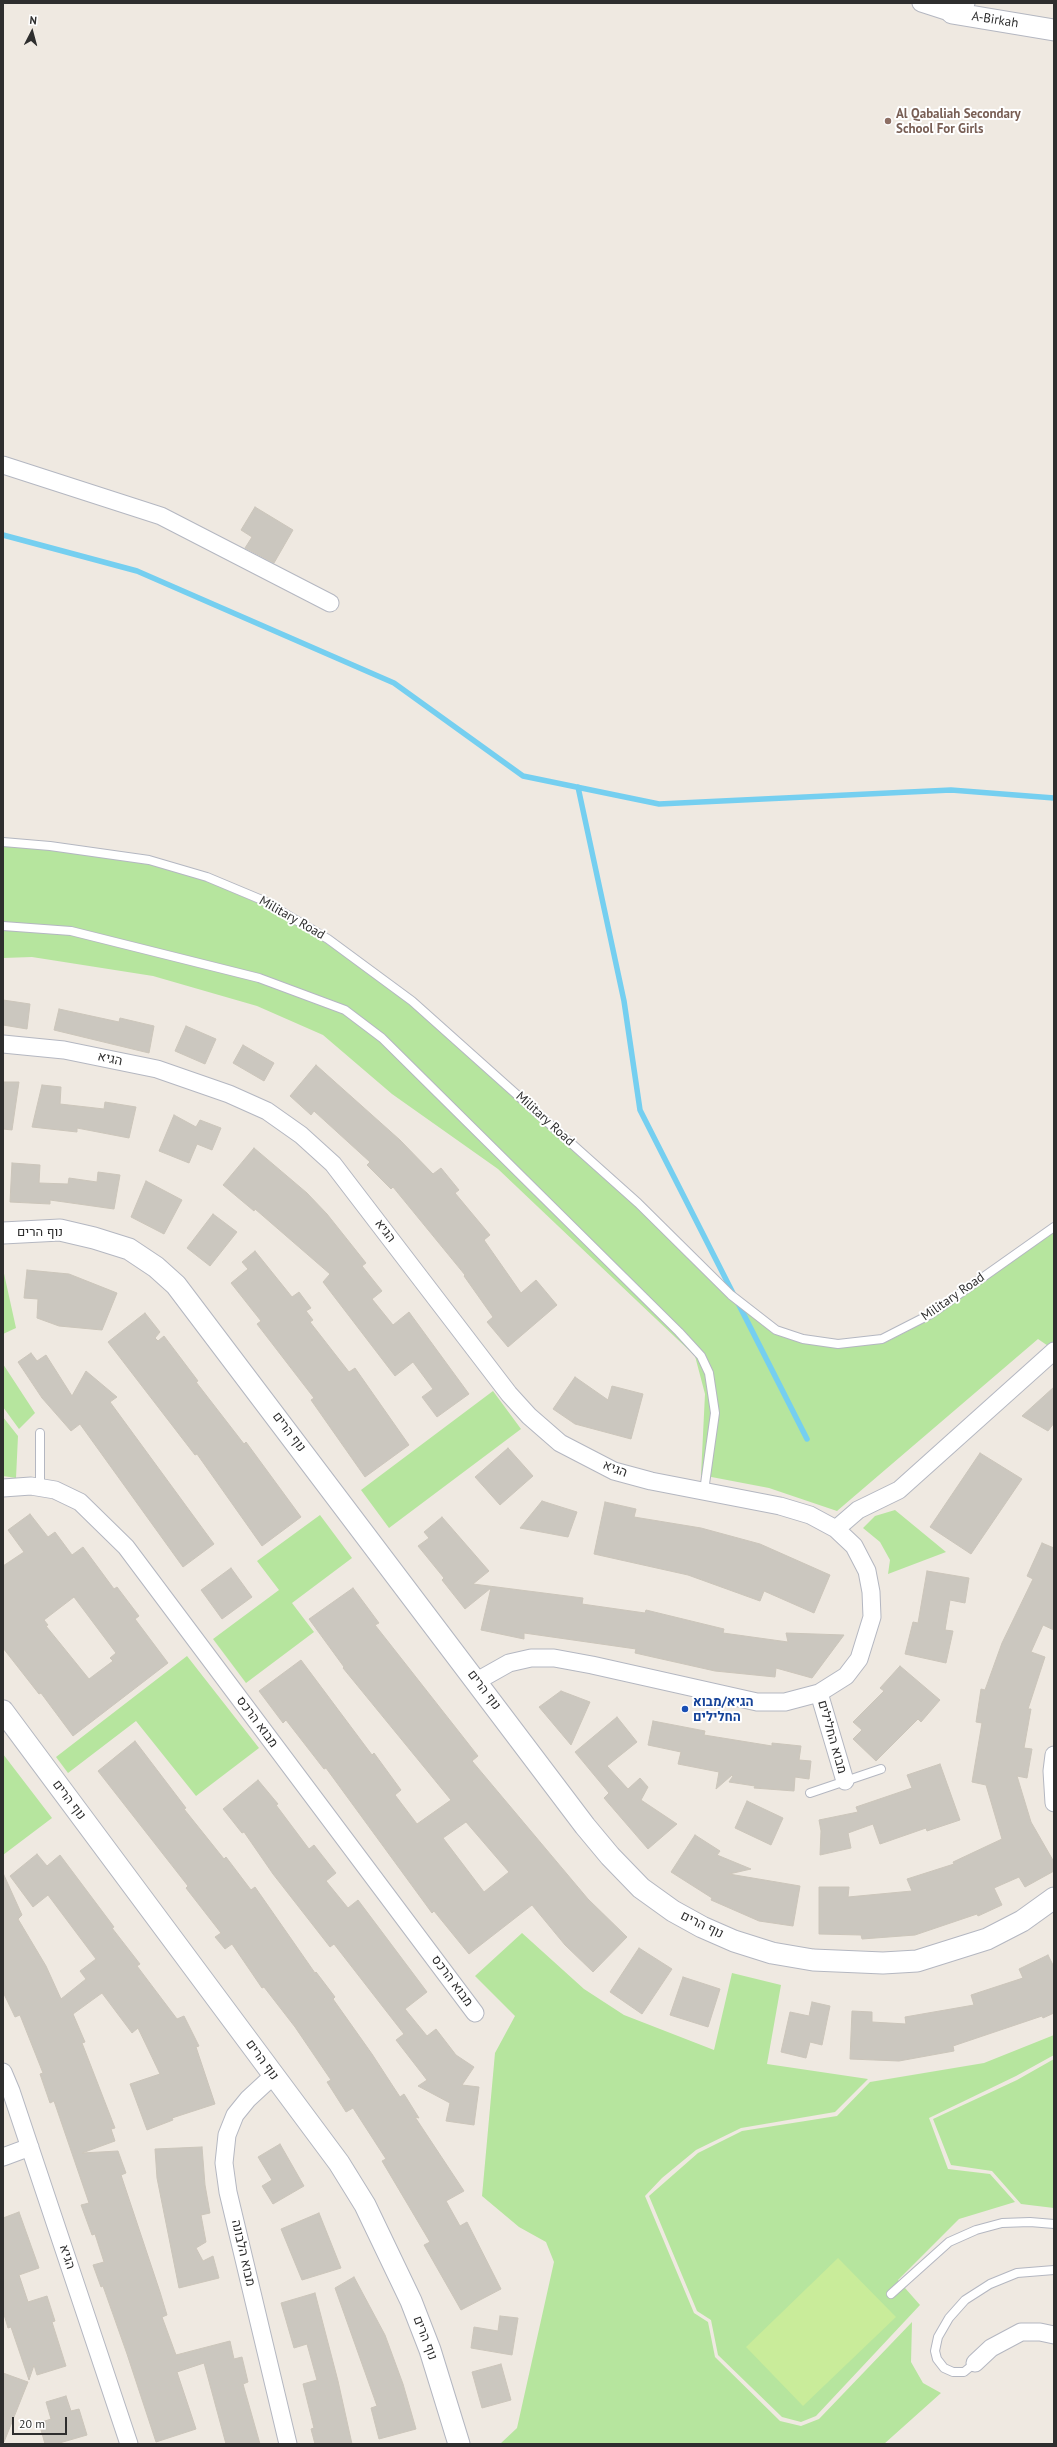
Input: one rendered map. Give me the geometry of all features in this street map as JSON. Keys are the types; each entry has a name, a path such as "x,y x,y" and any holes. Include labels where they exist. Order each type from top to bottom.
{"street":[{"path":"921,3 958,8"},
{"name":"A-Birkah","path":"958,8 1054,30"},
{"path":"3,466 161,516 330,603"},
{"name":"הגיא","path":"3,1044 64,1050 157,1069 229,1094 267,1111 301,1134 333,1164 484,1364 529,1416 560,1443 614,1471 651,1481 780,1506 810,1515 836,1529 854,1546 867,1571 871,1592 872,1617 859,1659 846,1676 819,1693 784,1702 757,1702 592,1665 554,1658 532,1658 509,1663 477,1681"},
{"name":"נוף הרים","path":"3,1233 60,1230 94,1238 129,1250 156,1267 176,1285 477,1681 585,1826 610,1856 641,1888 678,1914 734,1941 772,1953 813,1960 850,1963 917,1961 987,1939 1022,1921 1054,1898"},
{"path":"836,1529 858,1510 899,1490 1054,1351"},
{"name":"מבוא הרכס","path":"3,1488 40,1488 55,1490 80,1502 126,1546 475,2012"},
{"name":"מבוא החלילים","path":"819,1693 844,1781"},
{"name":"נוף הרים","path":"3,1711 339,2163 365,2205 388,2251 430,2350 459,2444"},
{"path":"1054,1755 1052,1771 1054,1803"},
{"name":"הגיא","path":"3,2072 30,2147 129,2444"},
{"name":"מבוא הלבונה","path":"274,2075 248,2099 235,2115 227,2135 224,2163 228,2192 288,2444"},
{"path":"3,2157 30,2147"},
{"path":"976,2364 991,2348 1004,2339 1021,2332 1040,2332 1054,2335"}],"lane":[{"name":"Military Road","path":"3,842 50,846 149,860 207,877 262,900 328,939 412,1001 638,1203 731,1295 776,1330 803,1339 838,1344 882,1339 931,1314 1054,1227"},
{"path":"3,926 71,931 259,978 345,1010 382,1038 679,1332 701,1356 710,1373 715,1413 704,1492"},
{"path":"40,1433 40,1488"},
{"path":"810,1793 881,1769"},
{"path":"891,2294 949,2242 976,2230 1002,2223 1030,2222 1054,2224"},
{"path":"976,2364 964,2372 953,2372 944,2368 937,2359 935,2351 938,2337 950,2318 965,2300 990,2284 1017,2273 1054,2270"}],"green space":[{"path":"3,846 50,850 148,864 206,881 260,904 326,943 410,1004 635,1206 728,1298 774,1334 802,1343 838,1348 884,1343 933,1318 1054,1232 1054,1350 1038,1339 837,1511 769,1488 701,1475 705,1394 695,1356 498,1169 392,1094 323,1035 257,1006 153,976 32,957 3,958"},
{"path":"3,1269 16,1328 3,1334"},
{"path":"3,1364 35,1413 19,1429 3,1407"},
{"path":"493,1391 521,1429 389,1528 361,1490"},
{"path":"3,1417 18,1436 16,1478 3,1476"},
{"path":"895,1510 946,1552 888,1574 890,1560 880,1542 863,1528 875,1516"},
{"path":"320,1515 352,1558 292,1603 314,1632 246,1683 213,1639 279,1590 257,1561"},
{"path":"187,1656 259,1748 196,1796 136,1721 68,1773 56,1757"},
{"path":"3,1754 52,1818 3,1855"},
{"path":"522,1933 584,1989 624,2015 714,2050 732,1973 781,1985 767,2064 868,2079 835,2112 741,2128 696,2150 662,2178 645,2196 694,2313 708,2322 715,2357 780,2421 801,2426 819,2419 912,2322 911,2362 923,2383 941,2393 884,2444 500,2444 517,2428 554,2262 546,2242 519,2227 482,2196 495,2053 515,2016 475,1976"},
{"path":"1054,2035 1054,2055 1016,2076 929,2118 948,2169 990,2174 1015,2202 959,2219 898,2280 920,2305 816,2416 801,2422 782,2417 718,2355 711,2320 697,2311 649,2196 698,2153 742,2131 837,2116 870,2082 984,2063"},
{"path":"1054,2059 1054,2208 1021,2204 992,2171 951,2165 933,2119 1017,2080"},
{"path":"838,2258 896,2317 803,2406 746,2347"}],"building":[{"path":"255,507 293,530 274,563 245,548 252,537 241,530"},
{"path":"3,1000 30,1004 27,1029 3,1025"},
{"path":"59,1009 119,1022 120,1018 154,1026 149,1053 54,1030"},
{"path":"186,1026 216,1039 205,1064 175,1051"},
{"path":"243,1045 274,1063 264,1081 233,1063"},
{"path":"316,1065 400,1140 433,1174 441,1168 459,1190 455,1193 490,1235 484,1240 521,1293 536,1280 557,1305 508,1347 487,1322 493,1317 464,1276 465,1275 393,1187 391,1189 367,1165 370,1162 314,1111 311,1115 290,1096"},
{"path":"3,1082 19,1082 12,1130 3,1129"},
{"path":"42,1085 61,1087 60,1104 104,1109 105,1102 136,1107 129,1138 77,1128 77,1132 32,1127"},
{"path":"174,1115 196,1127 200,1120 221,1128 212,1150 197,1144 189,1163 159,1151"},
{"path":"254,1148 307,1193 327,1214 366,1263 362,1266 382,1291 372,1299 393,1325 409,1312 469,1394 437,1417 422,1397 433,1389 413,1362 395,1376 323,1282 330,1274 255,1209 254,1211 223,1185"},
{"path":"12,1163 40,1165 39,1183 68,1184 69,1178 97,1182 98,1172 120,1175 114,1209 50,1200 50,1204 10,1202"},
{"path":"146,1181 182,1200 164,1234 131,1217"},
{"path":"213,1214 237,1232 210,1266 187,1248"},
{"path":"255,1251 292,1297 299,1292 311,1308 306,1311 313,1320 310,1322 349,1372 355,1368 409,1445 365,1477 311,1400 314,1398 257,1324 261,1321 231,1283 248,1269 242,1262"},
{"path":"27,1270 69,1274 117,1293 102,1330 59,1326 37,1318 38,1299 24,1298"},
{"path":"145,1313 160,1332 155,1338 158,1341 164,1336 198,1381 196,1382 244,1444 246,1442 301,1517 262,1546 197,1454 195,1455 108,1342"},
{"path":"31,1353 37,1361 46,1355 72,1396 86,1371 117,1397 110,1402 214,1544 183,1567 80,1424 71,1431 42,1398 18,1362"},
{"path":"575,1377 608,1400 612,1386 643,1394 631,1439 575,1424 553,1409"},
{"path":"1054,1387 1054,1423 1048,1431 1022,1416"},
{"path":"508,1448 533,1476 500,1505 475,1477"},
{"path":"980,1453 1022,1479 971,1554 930,1527"},
{"path":"542,1501 577,1512 568,1537 520,1528"},
{"path":"605,1502 636,1509 634,1517 701,1528 760,1544 830,1575 814,1613 764,1591 760,1601 688,1575 594,1554"},
{"path":"30,1514 48,1537 55,1532 72,1555 83,1547 114,1589 117,1587 139,1616 135,1619 168,1663 73,1736 41,1693 39,1694 3,1648 3,1566 24,1552 8,1530","holes":["74,1597 116,1653 110,1658 113,1661 89,1679 46,1626 48,1625 44,1620"]},
{"path":"442,1517 489,1571 473,1584 583,1598 582,1604 645,1613 646,1610 724,1629 723,1633 788,1642 786,1633 844,1635 812,1678 776,1668 775,1677 715,1671 635,1653 636,1649 524,1633 524,1639 481,1630 491,1588 465,1609 442,1580 444,1578 418,1546 429,1538 424,1532"},
{"path":"1042,1543 1054,1548 1054,1630 1043,1625 1031,1652 1045,1657 1028,1709 1031,1709 1024,1748 1032,1749 1027,1778 1017,1776 1031,1822 1054,1862 1054,1871 1025,1887 1019,1877 994,1888 1002,1905 978,1916 977,1914 915,1935 862,1939 861,1935 819,1934 819,1887 849,1887 848,1897 912,1891 907,1879 954,1864 953,1862 1002,1839 986,1785 972,1782 982,1723 976,1722 981,1689 985,1690 1002,1643 1033,1579 1027,1576"},
{"path":"231,1568 252,1597 222,1619 201,1590"},
{"path":"927,1571 969,1578 965,1603 950,1600 945,1630 953,1631 946,1663 905,1654 913,1622 918,1623"},
{"path":"353,1588 379,1623 375,1625 478,1756 472,1761 588,1899 627,1937 593,1972 565,1945 532,1905 469,1954 434,1911 432,1913 326,1768 324,1769 286,1720 283,1723 259,1691 301,1660 372,1755 374,1753 401,1790 395,1795 417,1824 451,1800 343,1668 344,1667 309,1619","holes":["466,1822 509,1872 484,1892 443,1838"]},
{"path":"900,1666 940,1700 921,1722 918,1719 876,1761 853,1739 862,1730 853,1722 884,1691 880,1688"},
{"path":"561,1691 590,1702 571,1745 539,1707"},
{"path":"617,1717 637,1742 607,1766 628,1789 640,1778 648,1787 641,1800 677,1824 648,1849 604,1798 609,1793 575,1752"},
{"path":"653,1721 705,1731 704,1735 772,1746 772,1743 801,1746 799,1760 811,1761 809,1779 795,1777 794,1791 754,1788 755,1786 729,1782 733,1776 732,1775 716,1789 719,1772 678,1764 681,1752 648,1745"},
{"path":"135,1741 186,1808 184,1809 224,1859 226,1857 251,1890 255,1887 315,1973 316,1972 335,1997 333,1999 400,2097 404,2094 419,2118 415,2117 464,2191 446,2201 460,2226 467,2222 501,2289 461,2310 424,2245 430,2242 382,2161 386,2159 353,2108 346,2112 327,2082 331,2080 295,2027 264,1987 262,1988 232,1944 225,1949 215,1937 221,1933 186,1888 188,1886 98,1771"},
{"path":"940,1764 960,1820 927,1831 926,1828 880,1844 873,1824 848,1833 851,1848 820,1855 821,1831 819,1820 858,1812 856,1807 912,1788 907,1775"},
{"path":"258,1780 278,1804 276,1805 309,1849 314,1845 336,1873 326,1881 348,1908 358,1900 427,1992 405,2009 427,2036 436,2029 456,2055 474,2067 462,2085 479,2087 474,2125 446,2121 450,2103 418,2086 427,2080 396,2040 404,2034 334,1944 330,1947 273,1874 244,1832 242,1833 223,1809"},
{"path":"747,1801 783,1818 771,1845 735,1828"},
{"path":"695,1835 720,1851 717,1855 751,1869 729,1874 800,1886 793,1926 759,1921 711,1900 712,1898 671,1872"},
{"path":"37,1854 47,1866 60,1855 114,1927 112,1928 140,1964 137,1966 177,2019 184,2016 199,2046 196,2047 215,2104 172,2118 173,2120 147,2130 130,2084 160,2074 138,2028 132,2033 102,1993 73,2014 85,2042 82,2043 115,2128 111,2129 115,2141 82,2153 118,2151 126,2173 121,2175 160,2292 167,2315 162,2317 176,2355 230,2341 234,2359 242,2357 248,2382 243,2384 260,2444 226,2444 204,2363 177,2372 196,2429 156,2442 103,2286 101,2287 93,2265 104,2262 95,2234 92,2235 81,2205 89,2203 54,2101 50,2103 40,2074 43,2073 20,2015 15,2017 3,1992 3,1873 22,1915 18,1919 46,1966 61,1999 86,1979 80,1971 96,1959 48,1895 33,1907 10,1876"},
{"path":"639,1948 672,1969 642,2014 610,1992"},
{"path":"1048,1955 1054,1967 1054,2013 1043,2018 1042,2016 953,2046 954,2051 899,2061 850,2059 852,2011 872,2012 872,2022 906,2024 905,2017 974,2005 971,1995 1023,1978 1019,1969"},
{"path":"683,1977 720,1989 708,2027 670,2015"},
{"path":"812,2002 830,2006 822,2045 810,2042 806,2058 781,2052 790,2012 809,2016"},
{"path":"280,2144 304,2186 273,2204 262,2186 272,2180 258,2157"},
{"path":"202,2147 205,2185 210,2213 201,2215 206,2242 196,2248 203,2261 213,2256 219,2278 179,2288 157,2178 155,2149"},
{"path":"19,2212 39,2268 19,2275 28,2302 47,2296 55,2321 52,2322 66,2366 37,2375 34,2365 29,2380 11,2327 8,2328 3,2311 3,2218"},
{"path":"319,2213 341,2268 302,2280 281,2229"},
{"path":"354,2277 385,2335 403,2384 416,2429 379,2439 371,2408 377,2406 335,2288"},
{"path":"315,2293 338,2381 352,2444 315,2444 311,2429 314,2428 303,2384 317,2380 307,2344 294,2348 281,2303"},
{"path":"500,2316 518,2318 512,2355 471,2348 474,2327 498,2331"},
{"path":"501,2364 511,2400 482,2408 472,2372"},
{"path":"3,2373 28,2382 4,2442 3,2442"},
{"path":"66,2396 71,2411 79,2409 87,2435 56,2444 45,2444 39,2423 51,2419 46,2402"}],"waterway":[{"path":"3,535 137,571 394,683 523,776 659,804 951,790 1054,798"},
{"path":"578,787 624,1001 640,1110 807,1439"}],"place":[{"name":"Al Qabaliah Secondary School For Girls","path":"888,121"},
{"name":"הגיא/מבוא החלילים","path":"685,1709"}]}
